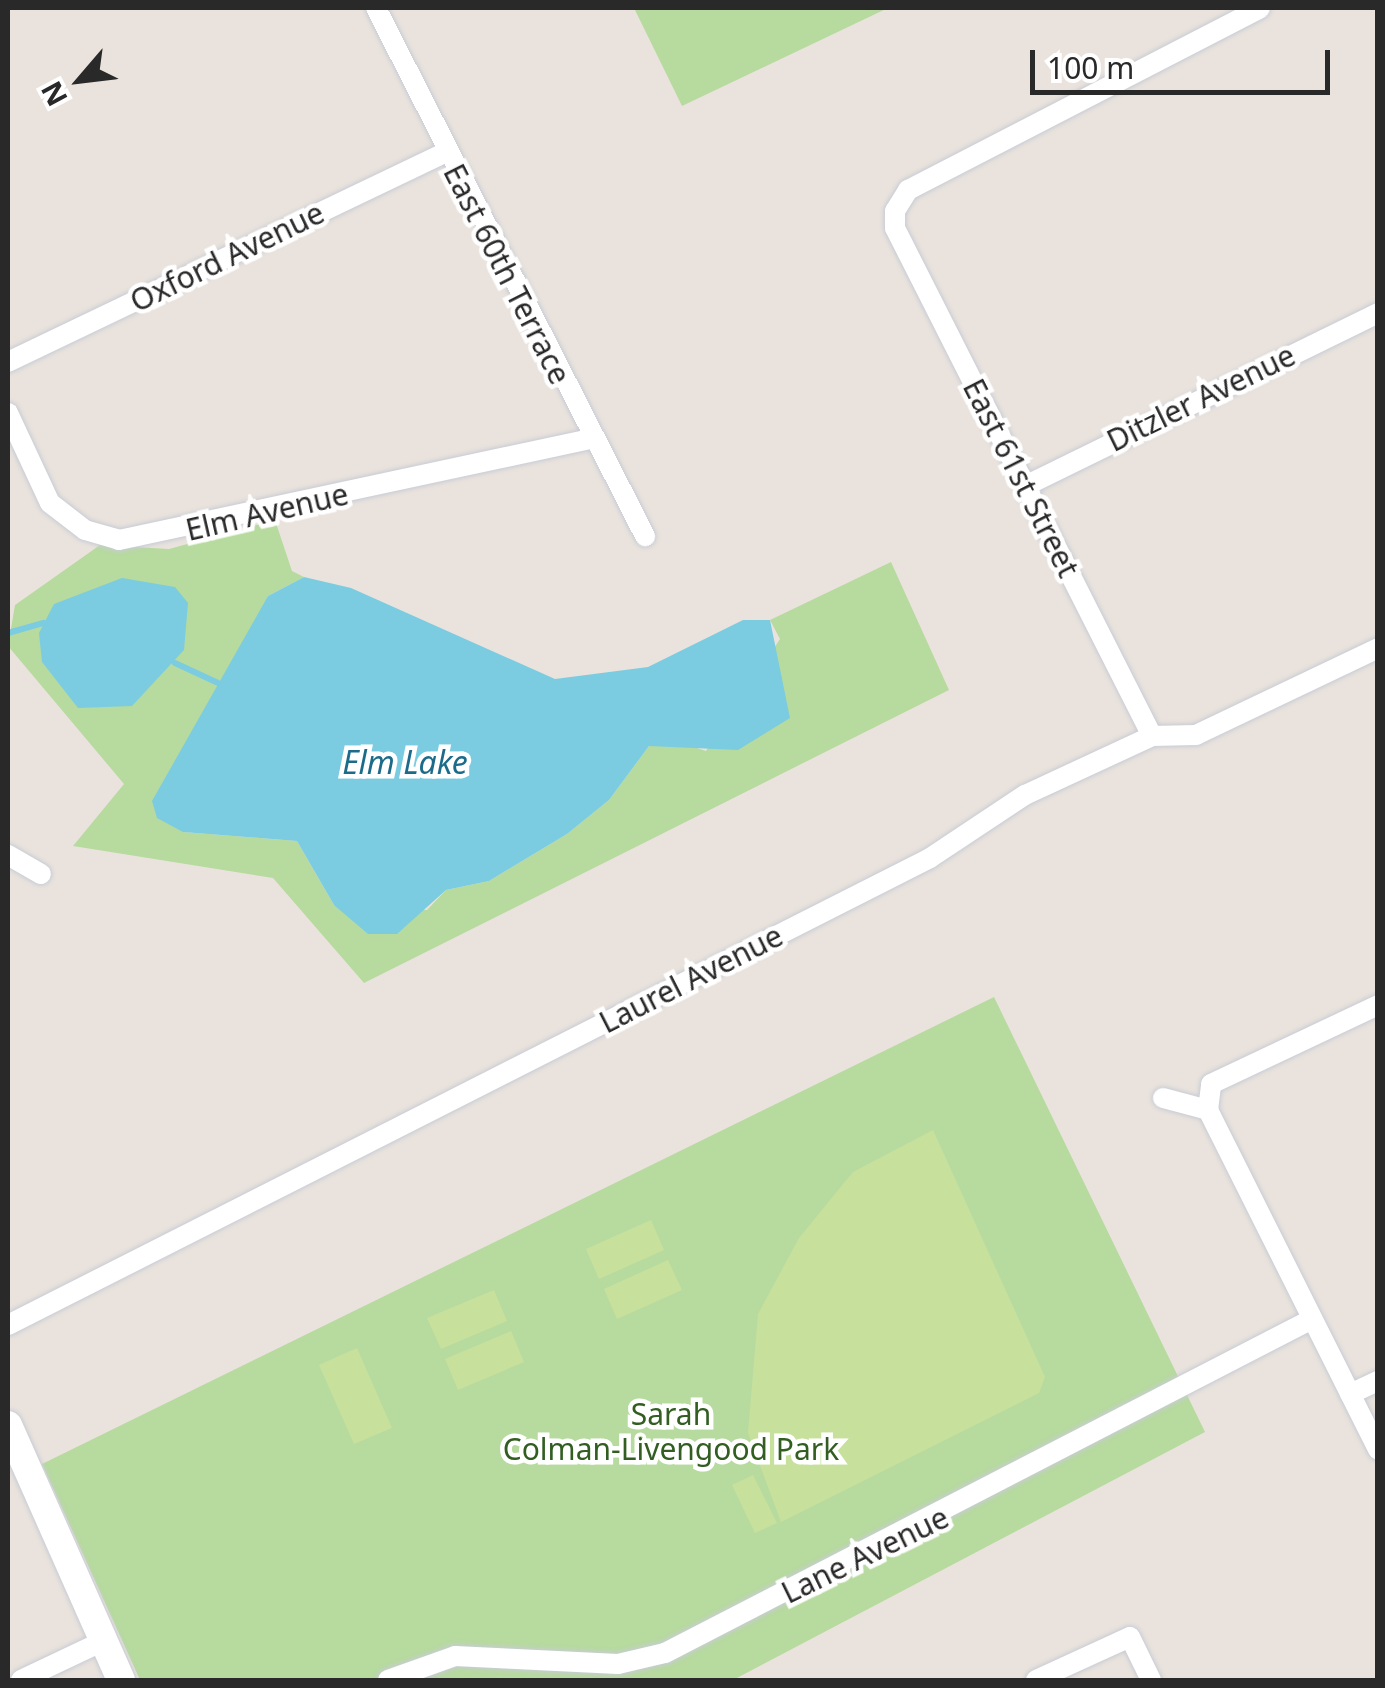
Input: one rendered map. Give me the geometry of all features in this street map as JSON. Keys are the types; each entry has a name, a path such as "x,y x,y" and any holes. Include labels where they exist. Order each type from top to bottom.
{"street":[{"name":"East 60th Terrace","path":"376,8 590,439 644,536"},
{"name":"East 61st Street","path":"1152,736 895,218 908,190 1260,8"},
{"name":"Oxford Avenue","path":"8,362 446,152"},
{"name":"Ditzler Avenue","path":"1025,486 1378,313"},
{"name":"Elm Avenue","path":"8,413 50,503 85,530 120,540 590,439"},
{"name":"Laurel Avenue","path":"8,1325 1152,736 1196,735 1378,648"},
{"path":"8,855 41,874"},
{"path":"1378,1005 1211,1084 1208,1110 1378,1450"},
{"path":"1164,1098 1208,1110"},
{"name":"Lane Avenue","path":"388,1680 454,1656 618,1664 665,1653 1312,1319"},
{"path":"1350,1394 1378,1380"},
{"path":"8,1425 122,1680"},
{"path":"1036,1680 1130,1637 1151,1680"},
{"path":"22,1680 103,1641"}],"green space":[{"path":"634,8 888,8 682,106"},
{"path":"275,520 292,571 304,577 268,596 183,832 297,841 334,905 427,910 446,890 489,881 567,834 609,800 649,746 676,741 706,751 780,639 770,620 891,562 949,690 364,983 273,878 73,846 124,784 8,646 15,605 100,545 169,549"},
{"name":"Sarah Colman-Livengood Park","path":"994,997 1205,1432 733,1680 140,1680 42,1464"},
{"path":"933,1130 1045,1377 1039,1393 781,1522 748,1433 758,1314 799,1238 853,1172"},
{"path":"651,1220 664,1250 599,1279 586,1249"},
{"path":"668,1260 682,1290 617,1319 604,1289"},
{"path":"494,1290 507,1321 441,1349 427,1318"},
{"path":"511,1331 524,1362 458,1390 445,1359"},
{"path":"357,1348 392,1428 354,1444 319,1365"},
{"path":"753,1475 777,1523 755,1533 732,1485"}],"water":[{"name":"Elm Lake","path":"304,577 351,588 555,679 648,667 743,620 770,620 790,718 738,750 649,746 609,800 567,834 489,881 446,890 397,934 368,934 334,905 297,841 183,832 157,818 152,801 268,596"},
{"path":"122,578 175,587 188,603 184,650 132,706 78,708 42,662 39,633 54,604"}],"waterway":[{"path":"8,633 44,623"},
{"path":"175,663 218,683"}]}
